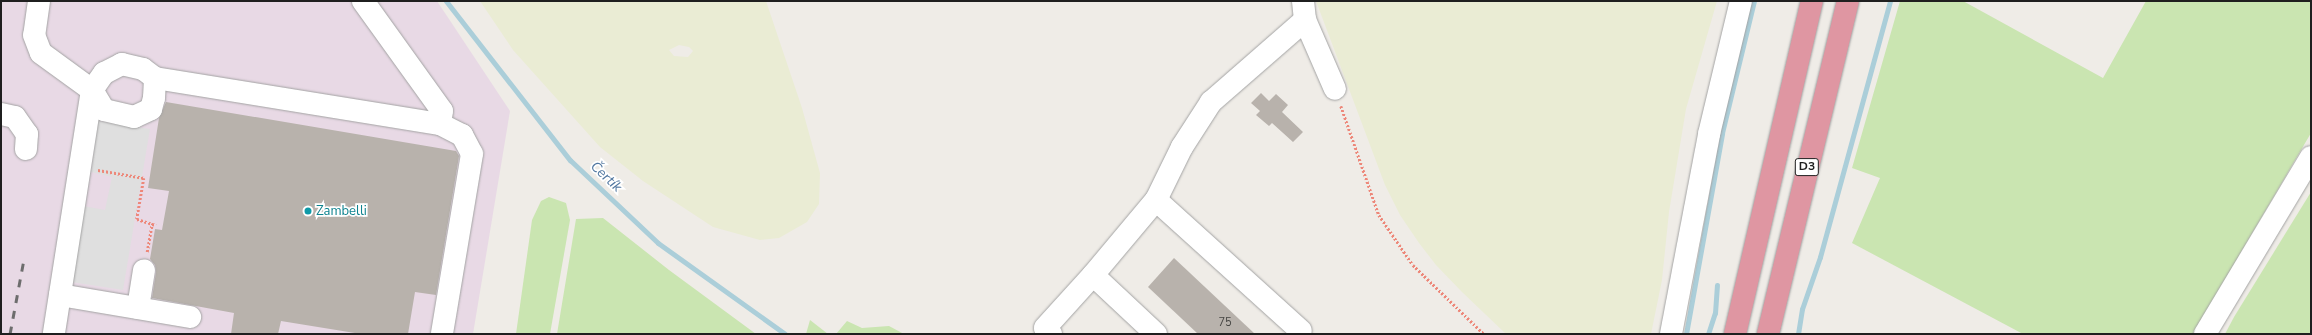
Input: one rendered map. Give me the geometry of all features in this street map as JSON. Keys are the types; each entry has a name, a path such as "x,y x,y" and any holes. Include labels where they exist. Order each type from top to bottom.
{"highway":[{"name":"D3","path":"1735,334 1812,1"},
{"name":"D3","path":"1768,334 1848,1"}],"street":[{"path":"39,1 34,36 41,53 92,90 104,110 134,117 151,109 154,98 155,78"},
{"path":"362,1 442,111 440,124"},
{"path":"1670,334 1709,134 1741,1"},
{"path":"1051,334 1045,328 1093,275 1156,200 1192,130 1211,102 1304,10 1335,89"},
{"path":"54,334 92,90 104,73 122,64 143,69 155,78 440,124 462,135 472,154 442,334"},
{"path":"1,114 15,117 27,134 26,149"},
{"path":"2205,334 2311,157"},
{"path":"1156,200 1301,331"},
{"path":"138,308 144,270"},
{"path":"1093,275 1156,334"},
{"path":"60,295 190,317"}],"path":[{"path":"1335,89 1379,214 1413,265 1484,334"},
{"path":"80,166 144,178 137,219 154,224 144,270"}],"shaded area":[{"path":"1,1 437,1 510,111 473,334 1,334"},
{"path":"98,121 150,129 123,290 71,282 83,206 105,210 112,177 91,172"}],"green space":[{"path":"480,1 766,1 802,108 820,173 819,204 807,222 779,238 760,240 713,227 643,181 600,147 513,50","holes":["679,45 689,47 693,51 688,57 674,56 669,50"]},
{"path":"1316,1 1717,1 1686,109 1669,212 1662,280 1651,334 1506,334 1462,292 1436,265 1400,215 1385,185"},
{"path":"1900,1 1963,1 2103,78 2146,1 2311,1 2311,133 2193,334 2023,334 1852,243 1880,178 1852,168"},
{"path":"2311,192 2311,334 2225,334 2234,317"},
{"path":"549,197 566,203 570,220 550,334 516,334 532,220 541,201"},
{"path":"603,218 669,270 756,334 557,334 576,219"},
{"path":"810,320 828,334 806,334"},
{"path":"847,321 862,328 889,326 904,334 836,334"}],"building":[{"path":"1261,93 1269,101 1276,94 1288,105 1282,112 1303,132 1293,142 1272,123 1269,126 1256,115 1260,111 1251,103"},
{"name":"Zambelli","path":"166,102 456,151 459,156 436,295 415,292 408,334 361,334 281,321 278,334 231,334 234,313 152,298 156,272 155,265 150,259 155,229 162,230 169,191 148,188 159,118"},
{"path":"1174,258 1255,334 1198,334 1148,287"}],"waterway":[{"name":"Čertík","path":"446,1 570,160 658,243 785,334"},
{"path":"1686,334 1722,133 1754,1"},
{"path":"1798,334 1802,309 1820,257 1890,1"},
{"path":"1708,334 1715,313 1717,285"}],"railway":[{"path":"10,334 24,259"}],"place":[{"name":"Zambelli","path":"308,211"}]}
